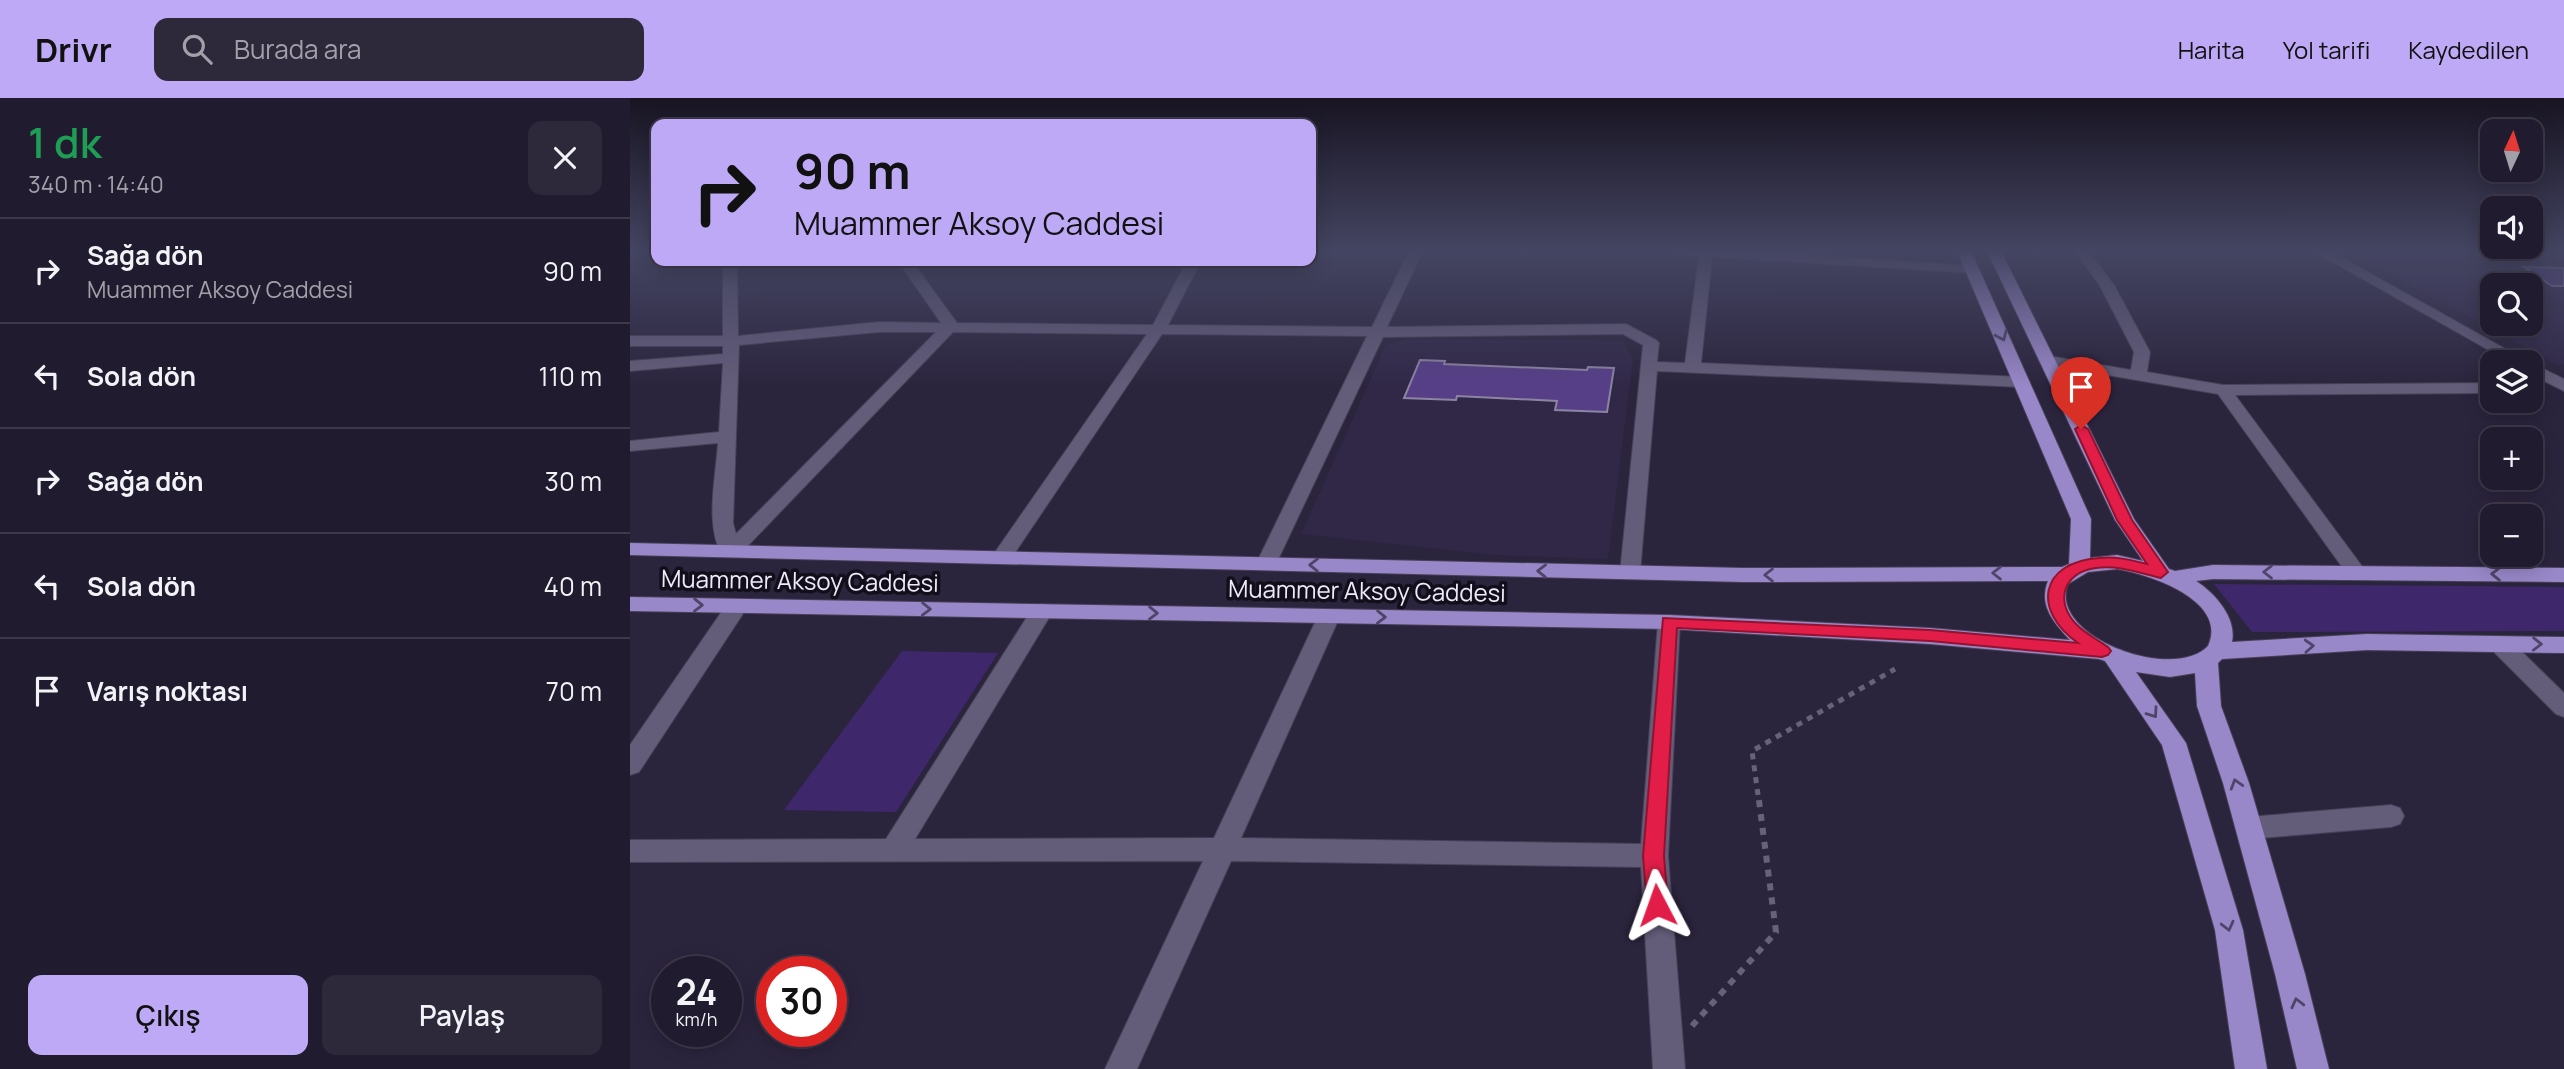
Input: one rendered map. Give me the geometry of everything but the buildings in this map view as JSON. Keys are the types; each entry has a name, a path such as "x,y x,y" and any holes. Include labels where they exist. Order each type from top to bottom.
{"main road":[{"path":"1984,296 2081,519 2072,570 2056,586 2054,600 2060,615 2072,631 2108,654 2140,665 2165,668 2188,666 2211,656 2367,642 2564,645"},
{"path":"2017,296 2125,520 2167,575 2195,591 2217,616 2222,629 2222,640 2211,656 2210,705 2249,828 2290,974 2313,1069"},
{"name":"Muammer Aksoy Caddesi","path":"630,549 1630,573 2072,570 2117,562 2167,575"},
{"path":"2167,575 2213,572 2564,575"},
{"name":"Muammer Aksoy Caddesi","path":"630,604 1669,622 1930,636 2108,654"},
{"path":"2108,654 2174,743 2230,930 2251,1069"}],"street":[{"path":"730,296 731,350 723,523 730,552"},
{"path":"930,296 951,326"},
{"path":"1001,558 1157,331 1175,296"},
{"path":"1266,564 1394,296"},
{"path":"1692,368 1701,296"},
{"path":"2113,296 2142,352 2138,377"},
{"path":"2401,296 2499,350"},
{"path":"730,552 951,326"},
{"path":"631,367 880,327 1377,332 1626,329 1651,343 1630,573"},
{"path":"630,341 668,341 731,350"},
{"path":"631,367 668,341"},
{"path":"2049,361 2223,390 2480,388"},
{"path":"1649,366 2022,383"},
{"path":"2543,374 2564,386"},
{"path":"2543,387 2564,386"},
{"path":"2223,390 2357,573"},
{"path":"630,446 727,437"},
{"path":"630,765 737,606"},
{"path":"894,850 1042,611"},
{"path":"1121,1069 1329,616"},
{"path":"1669,622 1654,856 1669,1061"},
{"path":"2500,644 2564,708"},
{"path":"2249,828 2391,816"},
{"path":"630,851 1223,849 1654,856"}],"path":[{"path":"1669,1061 1776,932 1752,751 1895,668"}],"shaded area":[{"path":"2430,296 2480,296 2480,323"},
{"path":"2543,296 2564,296 2564,364 2556,364 2543,357 2543,350 2530,350 2504,336 2543,336"},
{"path":"1405,339 1622,341 1633,359 1608,559 1495,555 1301,534 1386,345"},
{"path":"2214,584 2564,587 2564,631 2252,632"},
{"path":"902,651 998,653 896,812 784,810"}],"route":[{"path":"1657,905 1654,856 1669,622 1930,636 2102,651 2072,631 2060,615 2054,600 2056,586 2065,574 2079,566 2097,563 2117,562 2161,572 2125,520 2081,429"}]}
